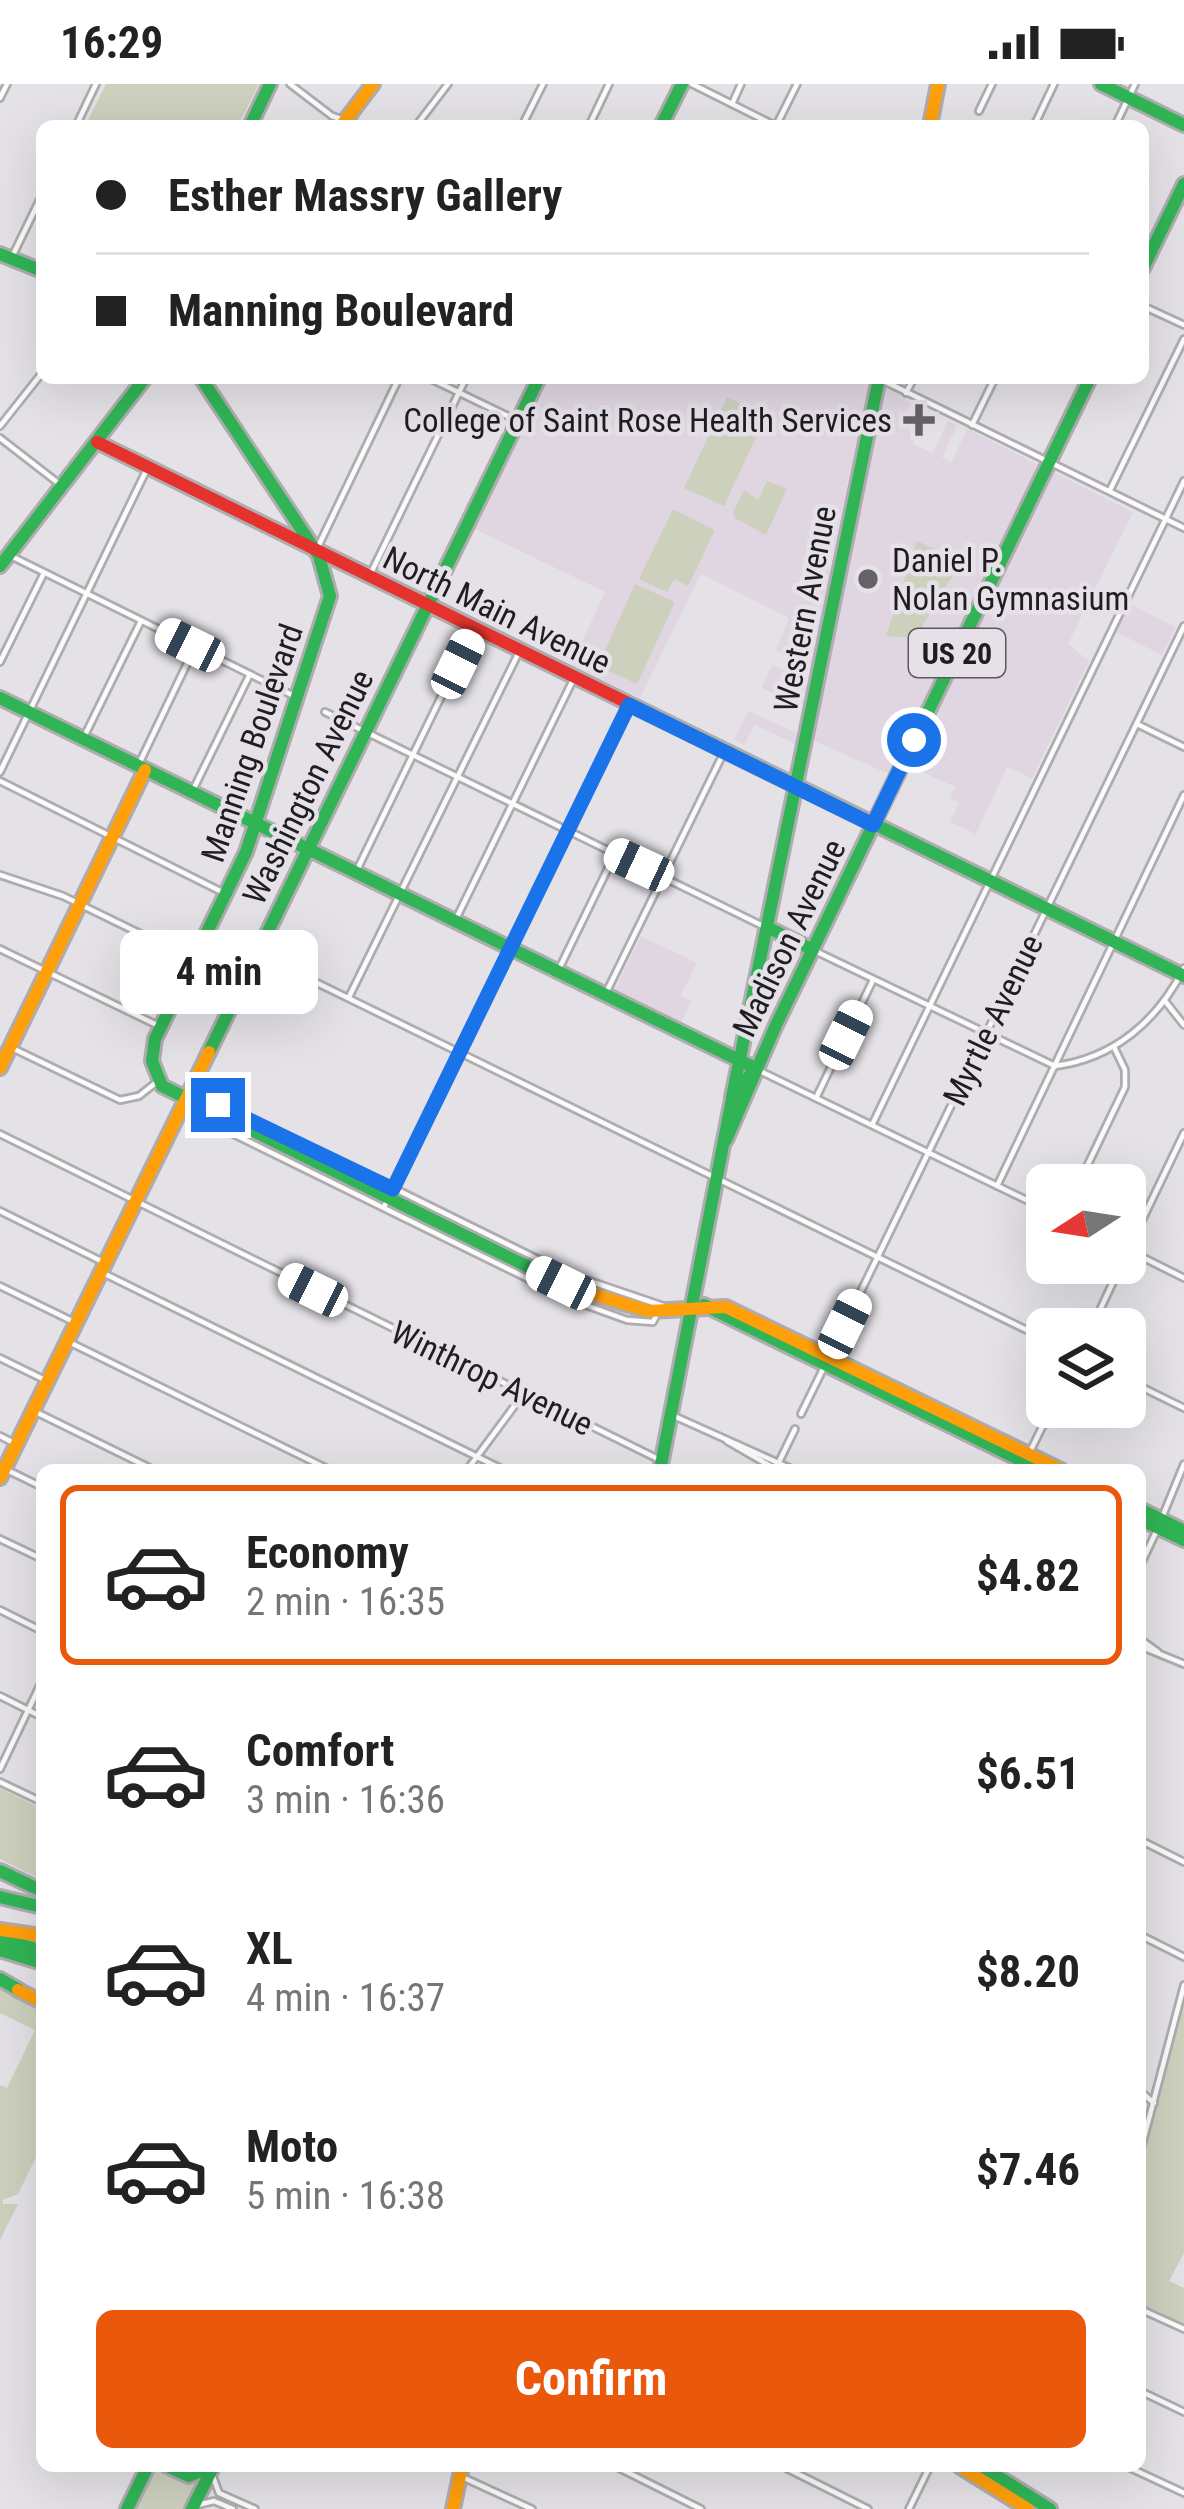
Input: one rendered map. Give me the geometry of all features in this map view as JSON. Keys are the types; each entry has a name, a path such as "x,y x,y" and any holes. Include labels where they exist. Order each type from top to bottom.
{"main road":[{"path":"253,120 270,84"},
{"path":"345,120 373,84"},
{"path":"664,120 682,84"},
{"path":"931,120 938,84"},
{"path":"1101,84 1132,91 1184,125"},
{"path":"1149,256 1184,184"},
{"path":"6,256 36,268"},
{"path":"131,384 131,398"},
{"path":"4,561 142,384"},
{"name":"Manning Boulevard","path":"158,1081 152,1055 161,1027 256,824 329,601 327,572 316,551 205,384"},
{"name":"Washington Avenue","path":"2,1473 535,384"},
{"name":"Western Avenue","path":"748,1065 769,928 877,384"},
{"name":"Madison Avenue","path":"735,1104 748,1065 813,950 1087,384"},
{"name":"North Main Avenue","path":"97,442 1183,973"},
{"path":"0,698 748,1065"},
{"path":"0,1068 142,768"},
{"path":"769,928 813,950"},
{"name":"Madison Avenue","path":"735,1104 748,1065"},
{"path":"158,1081 185,1099 561,1283 620,1306 661,1312 726,1307 1025,1462"},
{"name":"US 20","path":"661,1464 698,1306 735,1104"},
{"path":"1146,1514 1184,1540"},
{"path":"1146,1520 1184,1531"},
{"path":"0,1870 36,1888"},
{"path":"4,1896 36,1905"},
{"path":"0,1934 36,1936"},
{"path":"0,1934 36,1949"},
{"path":"0,1950 36,1961"},
{"path":"0,1981 36,1999"},
{"path":"128,2509 145,2472"},
{"path":"193,2509 210,2472"},
{"path":"453,2509 461,2472"},
{"path":"969,2472 1028,2509"},
{"path":"991,2472 1050,2509"}],"street":[{"path":"0,98 7,84"},
{"path":"79,120 96,84"},
{"path":"421,120 448,84"},
{"path":"526,120 543,84"},
{"path":"593,120 609,84"},
{"path":"692,84 764,120"},
{"path":"732,104 741,84"},
{"path":"779,120 796,84"},
{"path":"979,111 992,84"},
{"path":"1037,120 1054,84"},
{"path":"295,86 338,120"},
{"path":"1118,120 1132,91"},
{"path":"6,256 36,205"},
{"path":"1149,310 1184,325"},
{"path":"1109,492 1184,339"},
{"path":"0,426 36,381"},
{"path":"316,551 396,384"},
{"path":"442,384 518,421"},
{"path":"369,578 463,384"},
{"path":"889,384 1184,528"},
{"path":"906,393 911,384"},
{"path":"971,425 992,384"},
{"path":"0,438 62,486"},
{"path":"0,772 147,469"},
{"path":"872,1125 1184,481"},
{"path":"4,561 44,573 296,697"},
{"path":"0,662 44,573"},
{"path":"83,739 141,621"},
{"name":"Myrtle Avenue","path":"802,1414 1184,626"},
{"path":"356,872 475,629"},
{"path":"142,768 195,647"},
{"path":"348,998 519,652"},
{"path":"192,792 250,674"},
{"path":"455,921 574,678"},
{"path":"388,1198 629,705"},
{"path":"325,712 769,928"},
{"path":"1137,724 1184,747"},
{"path":"605,995 724,752"},
{"path":"0,782 227,894"},
{"path":"997,1186 1184,795"},
{"path":"558,971 615,854"},
{"path":"0,875 80,904 194,960"},
{"path":"0,949 161,1027"},
{"path":"813,950 1052,1066 1114,1047 1165,1001 1183,973"},
{"path":"257,954 1026,1330"},
{"path":"816,1098 873,980"},
{"path":"1165,1001 1184,1025"},
{"path":"10,1047 120,1100 140,1096 158,1081"},
{"path":"1088,1164 1125,1087 1125,1070 1114,1047"},
{"path":"748,1065 1026,1200"},
{"path":"1146,1211 1184,1133"},
{"name":"Winthrop Avenue","path":"0,1134 657,1464"},
{"path":"0,1210 492,1464"},
{"path":"1146,1263 1184,1278"},
{"path":"0,1286 76,1323"},
{"path":"67,1341 318,1464"},
{"path":"0,1358 47,1381"},
{"path":"1146,1389 1184,1408"},
{"path":"472,1464 524,1394"},
{"path":"33,1411 142,1464"},
{"path":"671,1414 771,1464"},
{"path":"1025,1462 1042,1428"},
{"path":"778,1464 795,1429"},
{"path":"0,1436 16,1444"},
{"path":"1146,1553 1184,1464"},
{"path":"2,1473 36,1485"},
{"path":"0,1539 36,1556"},
{"path":"0,1610 36,1627"},
{"path":"1146,1646 1184,1664"},
{"path":"0,1769 36,1693"},
{"path":"0,1696 36,1714"},
{"path":"0,1782 36,1799"},
{"path":"1146,1843 1184,1862"},
{"path":"1146,1938 1184,1957"},
{"path":"1146,2132 1184,1985"},
{"path":"1146,2096 1154,2103"},
{"path":"1146,2311 1184,2330"},
{"path":"1146,2394 1184,2412"},
{"path":"214,2472 217,2491 255,2509"},
{"path":"463,2472 532,2509"},
{"path":"627,2472 701,2509"},
{"path":"794,2472 868,2509"},
{"path":"908,2509 927,2472"},
{"path":"1139,2472 1184,2493"},
{"path":"193,2509 210,2501 233,2509"}],"shaded area":[{"path":"546,384 869,384 829,572 844,577 886,384 904,384 899,396 911,403 903,422 910,425 920,406 929,411 913,444 933,453 948,421 957,426 942,457 951,463 967,429 1133,512 1068,644 1089,661 1032,778 1007,767 976,834 950,822 959,803 950,798 955,787 896,760 889,774 812,740 809,751 755,725 744,745 734,740 748,711 800,734 804,711 761,687 773,665 809,682 811,669 776,650 789,618 701,574 640,698 571,665 605,592 475,529"},
{"path":"1130,604 1176,627 1162,655 1116,632"},
{"path":"641,936 697,963 681,995 691,1001 680,1025 614,992"}],"green space":[{"path":"106,84 259,84 241,120 88,120"},
{"path":"727,397 766,416 724,506 684,488"},
{"path":"767,481 787,489 766,535 735,518 733,512 744,490 758,500"},
{"path":"673,509 715,530 688,586 674,579 667,592 639,579"},
{"path":"917,541 961,562 915,638 886,636"},
{"path":"635,584 675,602 637,684 598,666"},
{"path":"0,1788 36,1806 36,1877 0,1859"},
{"path":"0,1983 36,2006 36,2157 18,2194 3,2200 3,2204 18,2204 0,2240 0,2085 7,2088 35,2030 0,2013"},
{"path":"1184,1997 1184,2253 1169,2281 1184,2288 1184,2325 1146,2307 1146,2141"},
{"path":"145,2472 210,2472 192,2509 127,2509"}],"traffic: fast":[{"path":"253,120 270,84"},
{"path":"664,120 682,84"},
{"path":"1101,84 1184,125"},
{"path":"1149,256 1184,184"},
{"path":"0,254 36,269"},
{"path":"0,566 140,384"},
{"path":"205,384 319,556 330,596 246,852 155,1039 152,1061 162,1086 567,1286"},
{"path":"209,1052 536,384"},
{"path":"732,1097 878,384"},
{"path":"726,1140 776,1025 1087,384"},
{"path":"0,698 755,1068"},
{"path":"640,709 1184,976"},
{"path":"769,928 813,950"},
{"path":"661,1464 732,1099 755,1068"},
{"path":"704,1305 1029,1464"},
{"path":"1146,1512 1184,1531"},
{"path":"1146,1522 1184,1540"},
{"path":"0,1871 36,1888"},
{"path":"0,1897 36,1906"},
{"path":"0,1938 36,1949"},
{"path":"0,1950 36,1961"},
{"path":"0,1979 19,1990"},
{"path":"127,2509 145,2472"},
{"path":"180,2472 189,2476 199,2472"},
{"path":"192,2509 210,2472"},
{"path":"991,2472 1050,2509"}],"traffic: slow":[{"path":"346,120 373,84"},
{"path":"931,120 938,84"},
{"path":"0,1068 145,770"},
{"path":"0,1478 209,1052"},
{"path":"567,1286 648,1311 726,1307 1049,1464"},
{"path":"0,1930 36,1935"},
{"path":"18,1990 36,1999"},
{"path":"453,2509 461,2472"},
{"path":"969,2472 1028,2509"}],"traffic: jam":[{"path":"97,442 640,709"}],"place":[{"name":"College of Saint Rose Health Services","path":"919,420"},
{"name":"Daniel P. Nolan Gymnasium","path":"868,579"}],"route":[{"path":"218,1105 393,1189 629,705 873,825 914,740"}]}
